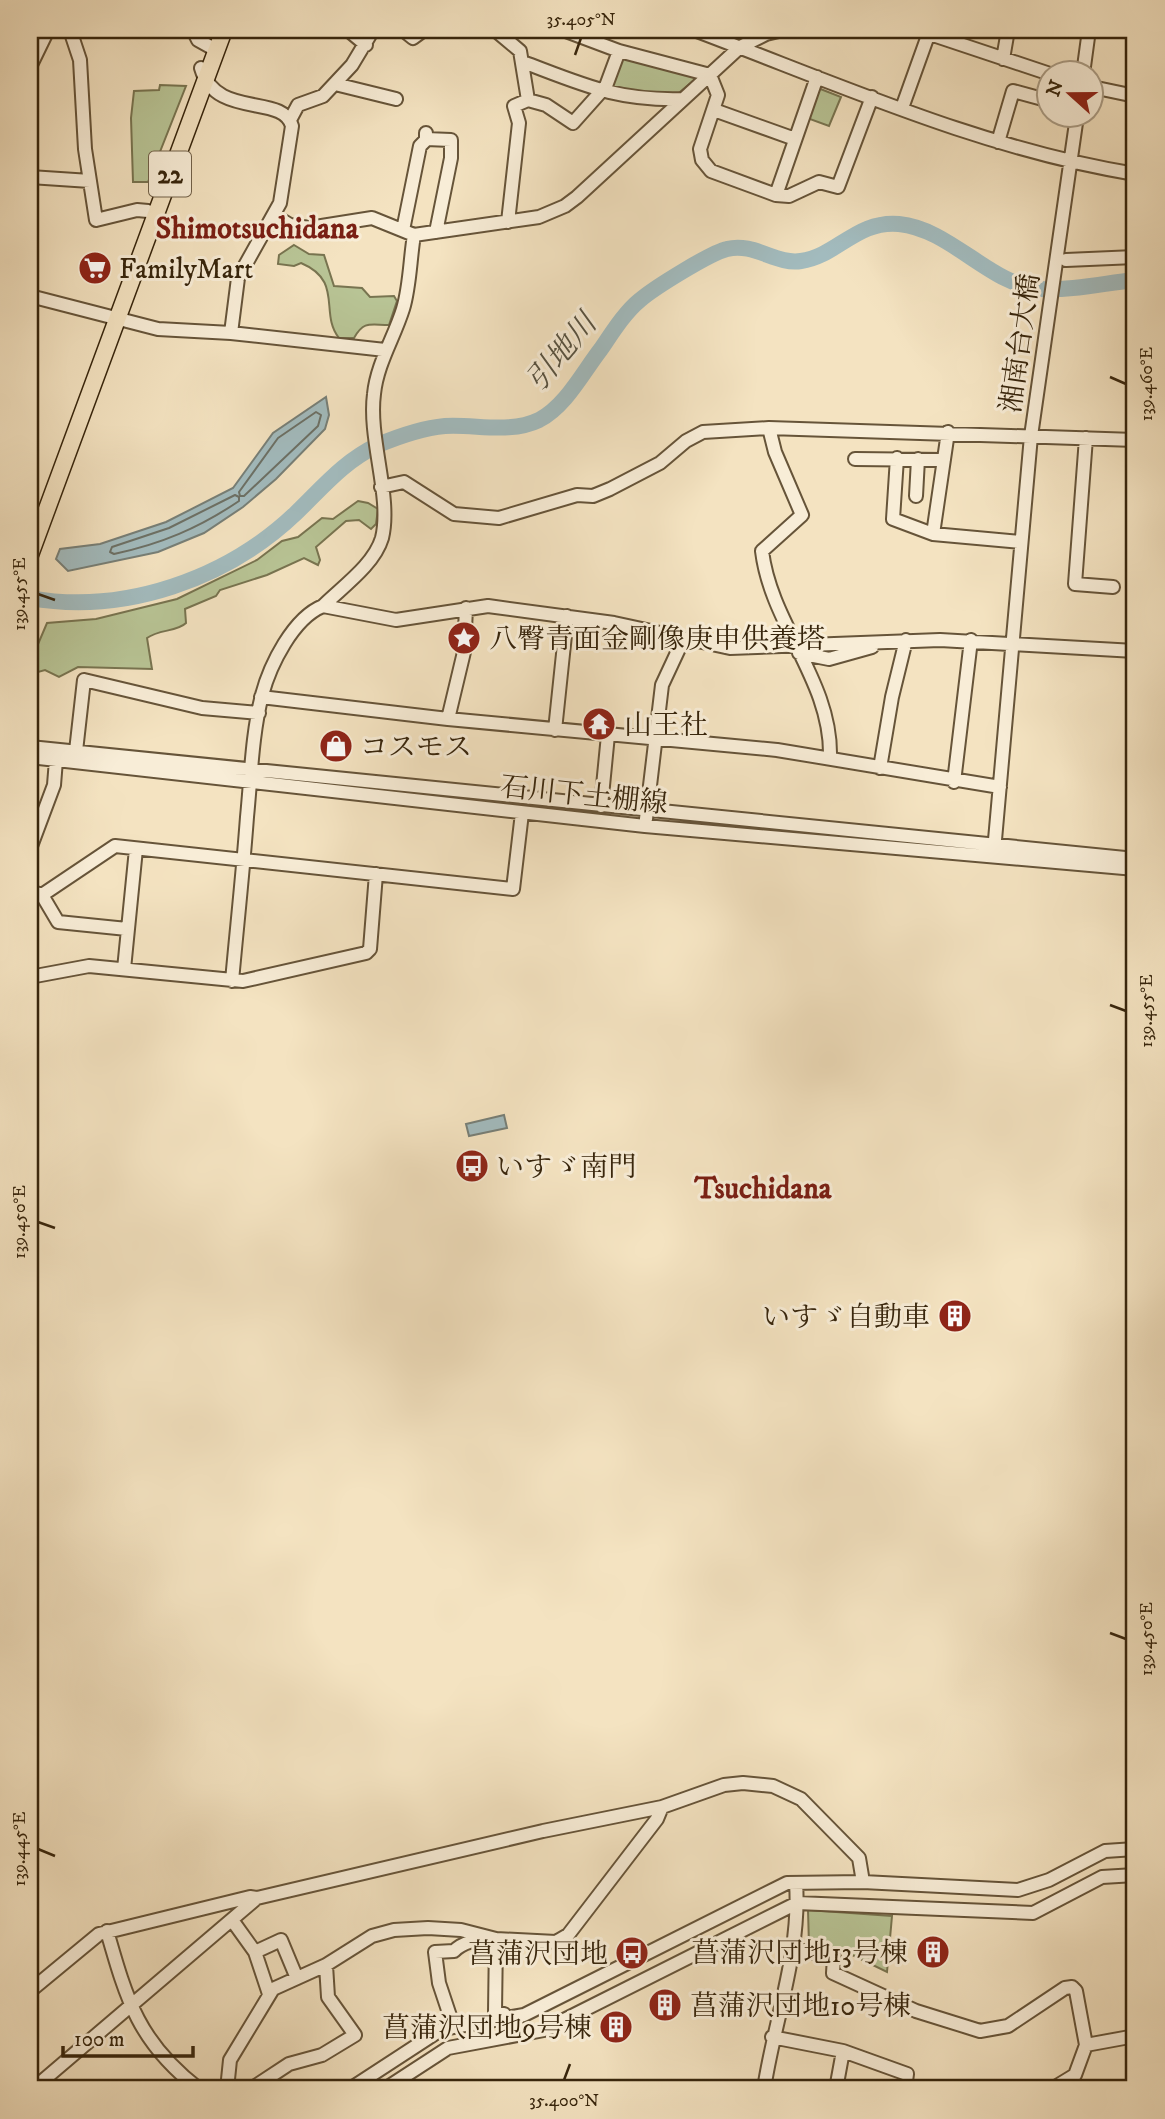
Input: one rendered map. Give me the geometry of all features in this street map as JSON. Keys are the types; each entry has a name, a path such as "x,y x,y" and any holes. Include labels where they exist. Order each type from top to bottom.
{"main road":[{"name":"22","path":"30,533 203,74 212,49 215,30"},
{"name":"22","path":"212,49 224,30"},
{"name":"22","path":"30,555 148,211 203,74"}],"street":[{"path":"30,67 48,30"},
{"path":"70,30 80,60 85,149 96,220 137,210 148,211"},
{"path":"194,30 198,40 212,49"},
{"path":"348,30 366,45"},
{"path":"231,333 237,278 275,216 292,132 290,120 298,105 323,96 335,83 366,45 373,30"},
{"path":"403,30 413,38 424,30"},
{"path":"495,30 520,51 528,100"},
{"path":"694,30 998,142 1070,163 1135,174"},
{"path":"275,216 290,225 309,228 372,218 408,232 436,232 539,217 565,206 740,47 766,34 783,30"},
{"path":"1003,59 1008,30"},
{"path":"1085,60 1089,30"},
{"path":"569,31 619,51 710,75"},
{"path":"902,108 926,31 1036,70"},
{"path":"508,222 519,123 514,106 528,100 546,105 573,123 602,92 619,51"},
{"path":"523,62 602,92 633,99 683,99"},
{"path":"203,74 230,101 279,110 290,120"},
{"path":"710,75 718,95 702,136 702,159 711,171 775,195 789,196 819,182 838,187 872,97"},
{"path":"775,195 817,77"},
{"path":"335,83 396,99"},
{"path":"998,142 1013,90 1036,97"},
{"path":"1106,90 1135,96"},
{"path":"714,110 795,139"},
{"name":"湘南台大橋","path":"994,849 1031,436 1061,258 1075,130"},
{"path":"232,981 251,769 261,697 268,675 299,625 314,610 323,606 377,548 383,523 382,487 374,436 374,394 385,350 404,304 408,232 420,146 426,135 451,140 451,159 436,232"},
{"path":"30,177 90,181"},
{"path":"1061,258 1135,257"},
{"path":"30,296 167,330 231,333 385,350"},
{"path":"382,487 404,482 454,514 499,518 577,495 593,496 610,489 660,463 686,441 703,432 769,428 1135,440"},
{"path":"769,428 775,452 802,515 762,551 765,576 774,604 821,698 830,757"},
{"path":"933,534 948,432"},
{"path":"1086,438 1076,584 1113,587"},
{"path":"897,458 893,519 933,534 1021,542"},
{"path":"855,459 944,460"},
{"path":"916,496 918,459"},
{"path":"323,606 396,620 488,606 614,623 730,648 797,651 901,640 971,640 1135,651"},
{"path":"448,719 464,652 466,608"},
{"path":"555,730 568,616"},
{"path":"645,826 662,685 683,639"},
{"path":"880,768 901,640"},
{"path":"954,782 971,640"},
{"path":"76,751 85,680 202,708 259,713"},
{"path":"261,697 448,719 830,757 954,782 1000,787"},
{"path":"601,806 608,735"},
{"name":"石川下土棚線","path":"30,747 994,849 1135,869"},
{"name":"石川下土棚線","path":"30,757 645,826 1135,859"},
{"path":"30,849 54,785 56,760"},
{"path":"1135,762 1135,780"},
{"path":"127,929 58,922 36,893 115,846 513,888 522,813"},
{"path":"124,969 136,849"},
{"path":"30,977 89,966 232,981 256,980 366,953 370,949 376,874"},
{"path":"30,1991 83,1945 107,1931 543,1831 662,1807 724,1786 743,1783 773,1786 801,1799 853,1852 862,1865 863,1882"},
{"path":"453,2025 439,1983 435,1952 454,1951 459,1945 482,1940 556,1942 568,1935 657,1819 662,1807"},
{"path":"350,2089 453,2025 505,2019 540,2008 775,1888 796,1883 863,1882 1018,1890 1049,1880 1105,1851 1135,1849"},
{"path":"385,2089 448,2049 530,2035 544,2029 764,1917 797,1903 1033,1913 1102,1877 1135,1875"},
{"path":"764,2089 772,2037 792,1950 797,1903 796,1883"},
{"path":"33,2089 257,1898"},
{"path":"232,1920 255,1952 270,1994"},
{"path":"227,2089 230,2060 273,1989 296,1976 326,1965 372,1936 394,1930 461,1930 496,1941"},
{"path":"107,1931 130,2008 163,2059 200,2089"},
{"path":"255,1952 281,1940 296,1976"},
{"path":"496,1941 495,2011 504,2014 505,2019"},
{"path":"792,1950 834,1957 833,1973 916,2011 980,2031 1007,2026 1065,1988 1072,1987 1076,1991 1086,2045 1075,2075 1052,2089"},
{"path":"251,2089 289,2064 322,2054 355,2035 328,1997 326,1965"},
{"path":"1086,2045 1135,2036"},
{"path":"772,2037 843,2051 907,2074 905,2089"},
{"path":"836,2089 843,2051"}],"green space":[{"path":"620,57 699,76 674,97 607,90"},
{"path":"160,85 186,86 148,182 133,182 131,118 134,91 159,90"},
{"path":"818,88 841,97 829,126 807,118"},
{"path":"294,245 309,254 324,255 334,286 362,288 370,297 394,296 397,301 389,325 368,325 361,328 354,338 339,338 333,328 327,288 322,279 314,270 301,263 294,266 278,264 279,255"},
{"path":"358,501 378,509 376,524 371,529 359,520 346,521 316,547 320,560 318,565 304,558 267,575 220,590 216,596 185,609 186,623 147,638 152,669 78,667 59,677 45,670 34,673 30,680 30,656 33,656 47,623 96,619 177,599 257,560 282,541 298,537 322,518 333,519"},
{"path":"808,1910 892,1916 887,1972 840,1949 809,1945"}],"water":[{"path":"326,397 329,415 325,429 276,479 243,507 204,533 158,552 68,571 56,559 60,549 100,544 166,522 233,488 273,433"},
{"path":"504,1115 507,1128 469,1136 466,1124"}],"waterway":[{"name":"引地川","path":"30,598 66,602 102,601 172,587 239,557 296,513 344,467 378,445 437,427 505,428 539,420 566,397 634,305 682,272 727,249 746,248 783,260 801,261 826,253 871,227 899,224 936,236 1023,286 1064,289 1135,280"}],"place":[{"name":"FamilyMart","path":"95,268"},
{"name":"八臀青面金剛像庚申供養塔","path":"464,638"},
{"name":"山王社","path":"599,724"},
{"name":"コスモス","path":"336,746"},
{"name":"いすゞ南門","path":"472,1166"},
{"name":"いすゞ自動車","path":"955,1316"},
{"name":"菖蒲沢団地13号棟","path":"933,1952"},
{"name":"菖蒲沢団地","path":"632,1953"},
{"name":"菖蒲沢団地10号棟","path":"665,2005"},
{"name":"菖蒲沢団地9号棟","path":"616,2027"}],"district":[{"name":"Shimotsuchidana","path":"257,228"},
{"name":"Tsuchidana","path":"763,1188"}]}
